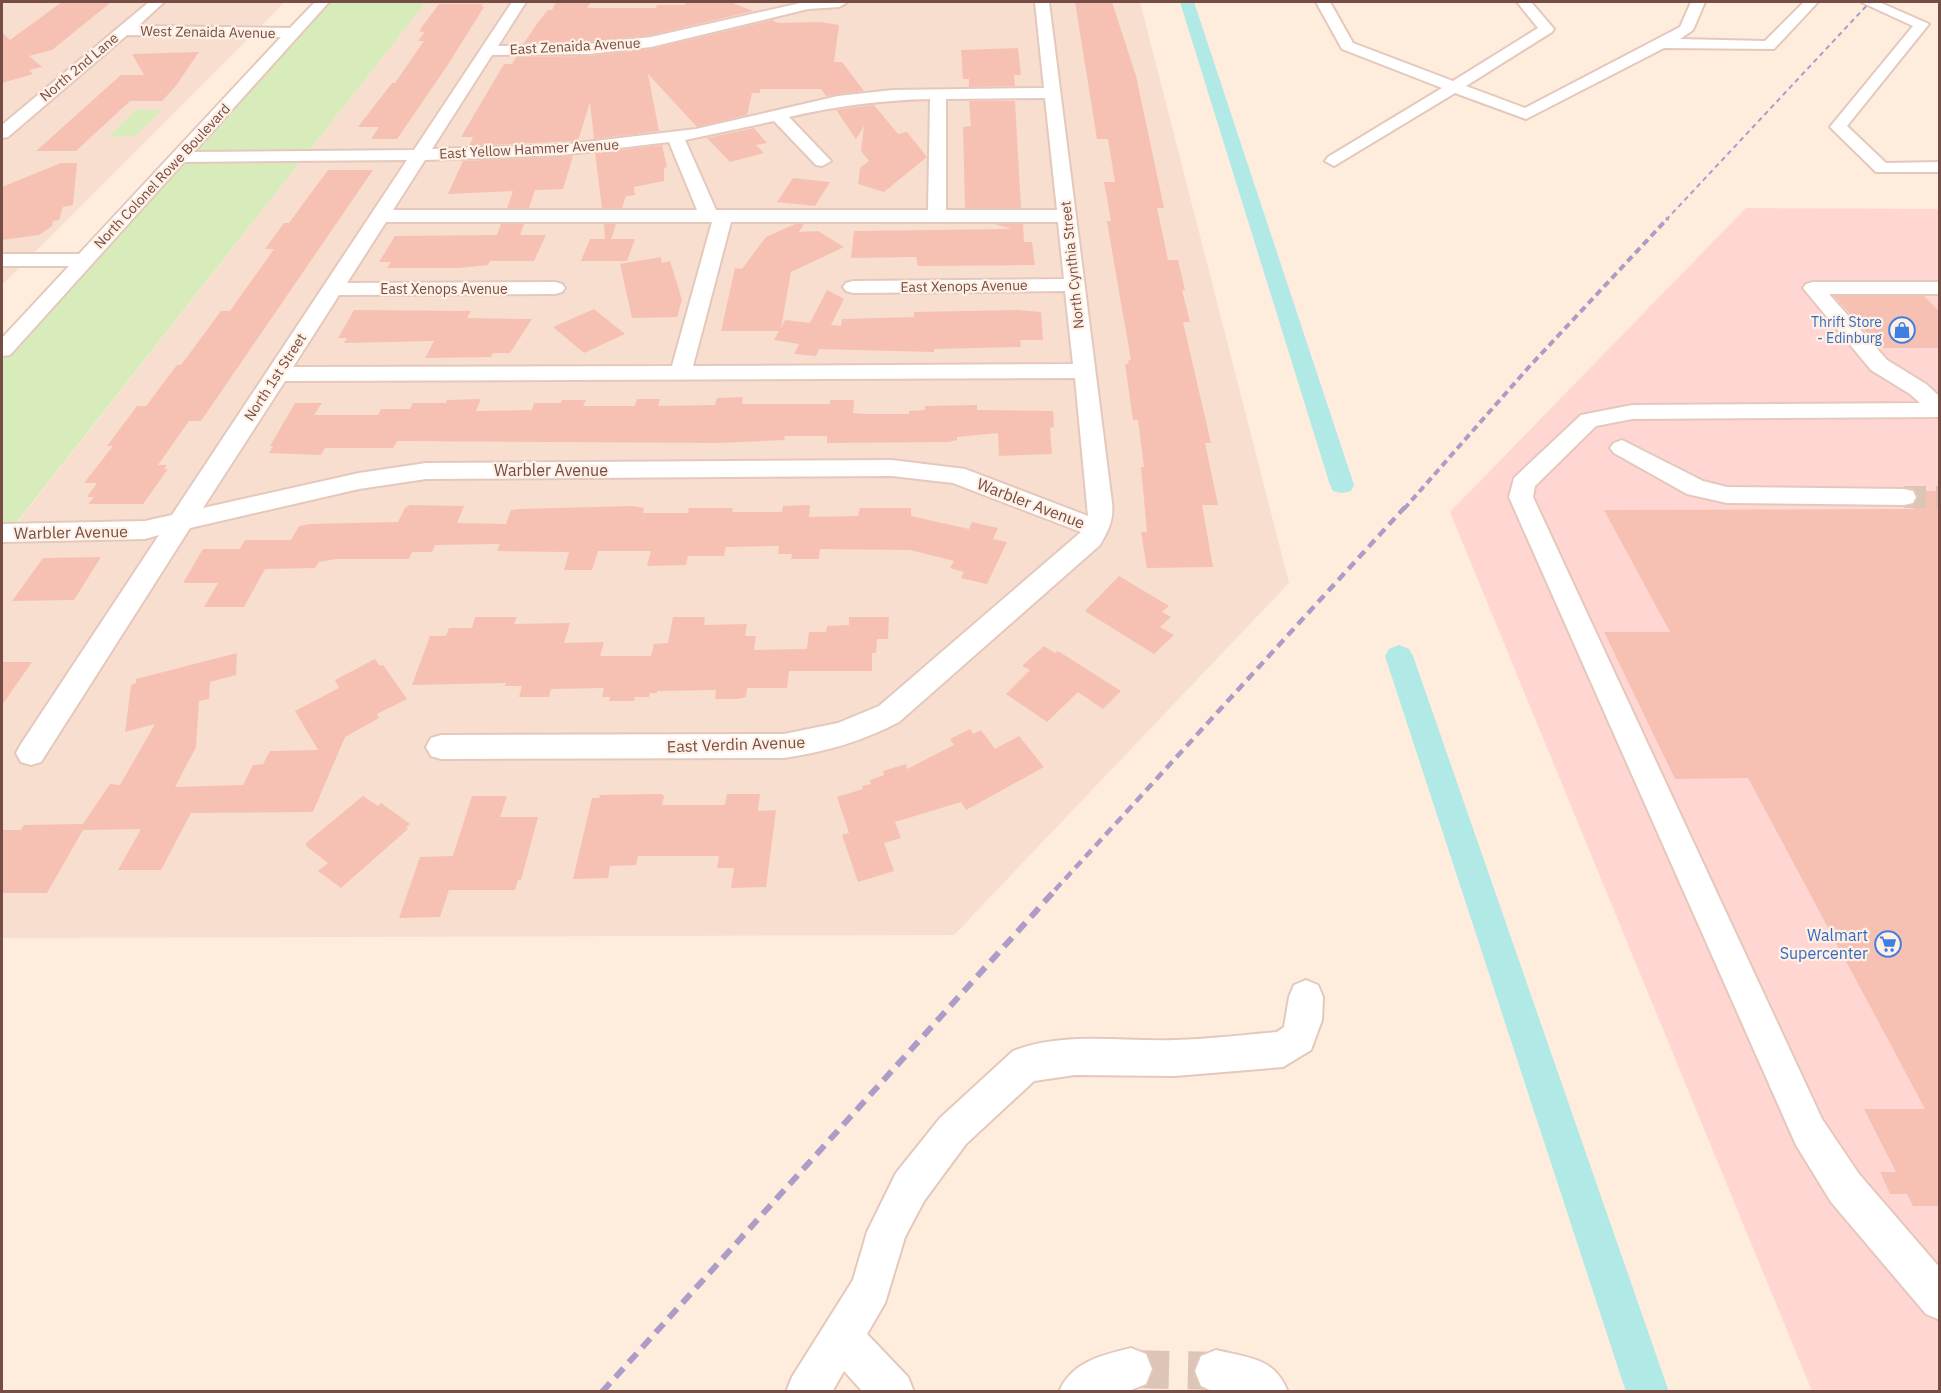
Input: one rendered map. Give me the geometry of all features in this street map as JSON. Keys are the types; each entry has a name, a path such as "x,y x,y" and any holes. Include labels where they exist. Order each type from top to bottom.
{"street":[{"name":"North 2nd Lane","path":"2,133 157,2"},
{"name":"North Colonel Rowe Boulevard","path":"2,350 322,2"},
{"name":"North 1st Street","path":"31,753 519,2"},
{"name":"North Cynthia Street","path":"1042,2 1100,503 1101,515 1097,528"},
{"path":"1323,2 1347,46 1526,114 1686,30 1698,2"},
{"path":"1334,161 1547,29 1524,2"},
{"path":"1661,43 1769,46 1811,2"},
{"path":"1868,2 1922,24 1838,127 1882,168 1940,167"},
{"name":"East Zenaida Avenue","path":"487,51 588,49 651,42 723,27 808,5 839,3"},
{"name":"West Zenaida Avenue","path":"123,30 294,33"},
{"name":"East Yellow Hammer Avenue","path":"179,157 419,155 561,150 675,136 838,101 893,95 1053,93"},
{"path":"937,216 938,94"},
{"path":"778,115 822,160"},
{"path":"675,136 716,216 681,372"},
{"path":"380,216 1067,216"},
{"path":"2,260 85,260"},
{"name":"East Xenops Avenue","path":"853,288 1074,285"},
{"name":"East Xenops Avenue","path":"332,289 555,288"},
{"path":"1940,288 1813,288 1879,366 1918,389 1940,410"},
{"path":"278,374 1084,371"},
{"path":"1940,410 1613,414 1589,420 1576,430 1523,484 1521,497 1809,1132 1845,1188 1940,1300"},
{"path":"1622,448 1696,488 1726,495 1904,496"},
{"name":"Warbler Avenue","path":"2,533 116,532 180,524 333,487 426,471 892,468 957,475 1097,528"},
{"name":"East Verdin Avenue","path":"441,747 784,746 826,740 865,728 890,714 1083,549 1097,528"},
{"path":"807,1392 871,1289 887,1232 910,1187 953,1131 1026,1064 1075,1057 1175,1058 1282,1049 1298,1038 1304,1020 1306,997"},
{"path":"842,1338 893,1392"},
{"path":"1080,1392 1101,1377 1131,1369"},
{"path":"1216,1371 1257,1381 1267,1392"}],"shaded area":[{"path":"2,2 285,2 2,285"},
{"path":"426,2 1140,2 1289,583 954,935 2,938 2,542"},
{"path":"1746,208 1939,209 1939,1391 1812,1391 1450,512"}],"green space":[{"path":"329,2 426,2 2,541 2,355"},
{"path":"136,110 162,110 135,136 108,137"}],"building":[{"path":"62,2 110,3 52,50 29,56 42,67 29,70 33,74 2,83 2,32 10,40"},
{"path":"556,2 591,2 587,8 656,8 657,5 685,5 686,2 730,2 753,11 651,35 588,42 524,43"},
{"path":"1075,2 1112,2 1136,76 1164,208 1157,208 1168,260 1178,260 1185,290 1182,290 1190,322 1183,322 1211,443 1205,443 1218,505 1202,505 1213,567 1147,568 1141,532 1147,532 1141,467 1144,467 1138,420 1133,420 1125,364 1129,364 1128,360 1131,360 1107,221 1111,221 1104,182 1115,182 1108,139 1097,139"},
{"path":"439,4 483,4 481,6 484,7 397,139 371,139 379,127 358,127 392,83 395,83 424,41 418,41 425,32 420,32 421,28"},
{"path":"772,20 778,23 820,22 839,25 834,62 842,62 864,91 826,96 821,89 760,89 760,93 752,93 747,115 697,127 648,74 659,131 594,139 590,102 578,141 469,146 473,137 461,137 504,64 512,64 516,57 588,56 651,49"},
{"path":"1018,48 1021,75 1014,75 1015,86 969,87 969,79 963,79 961,50"},
{"path":"199,52 175,87 162,101 130,101 76,151 36,151 121,75 144,75 132,54"},
{"path":"969,101 1015,101 1021,208 965,208 963,127 971,126"},
{"path":"874,105 898,134 907,132 927,157 884,192 858,184 860,168 869,161 861,151 864,126 856,139 836,110"},
{"path":"754,128 767,143 756,145 764,153 730,162 707,138"},
{"path":"662,145 667,167 664,168 664,181 634,187 635,195 626,196 622,208 602,208 595,153"},
{"path":"573,156 563,189 535,190 529,208 507,208 513,191 448,194 463,161"},
{"path":"61,163 77,163 73,205 63,207 59,220 53,221 52,226 39,235 2,240 2,187"},
{"path":"328,170 373,170 201,421 189,421 158,465 167,465 164,469 168,469 143,504 88,504 94,497 87,497 97,483 84,483 113,446 107,446 137,406 146,406 177,365 181,365 221,311 230,311 274,249 265,249 284,223 289,223"},
{"path":"793,178 830,182 815,206 777,202"},
{"path":"501,224 524,224 520,235 546,235 534,261 490,261 488,265 459,268 387,268 391,262 379,262 395,236 497,235"},
{"path":"604,224 616,224 611,239 635,239 627,261 581,261 590,239 605,239"},
{"path":"795,224 804,224 799,232 818,231 844,247 791,272 781,328 785,320 810,323 827,290 844,299 831,325 841,326 842,319 914,317 914,312 1017,310 1041,312 1043,340 1020,340 1021,347 934,349 934,352 819,349 816,356 794,354 799,344 774,340 779,331 721,331 735,268 742,269 766,237"},
{"path":"995,224 1023,224 1024,242 1032,242 1035,265 918,266 916,257 851,258 854,231 1011,229"},
{"path":"661,257 662,263 670,261 682,300 677,317 632,318 620,264"},
{"name":"Thrift Store - Edinburg","path":"1834,296 1924,296 1940,312 1940,348 1881,348"},
{"path":"594,309 625,334 584,353 553,327"},
{"path":"354,310 471,311 467,318 532,319 510,353 493,353 491,357 425,358 434,341 344,343 347,338 338,338"},
{"path":"743,397 742,404 830,404 830,400 854,400 853,413 865,414 909,414 909,411 925,410 925,406 977,405 977,410 1053,411 1054,427 1050,428 1052,454 999,456 998,433 957,437 957,440 949,442 827,443 827,436 785,436 784,440 719,443 397,441 393,448 325,448 321,455 269,453 273,446 270,446 295,403 322,403 314,415 378,415 381,409 410,409 413,403 446,403 447,400 481,399 476,411 532,410 534,403 561,403 562,400 586,400 583,406 635,406 637,399 660,399 658,406 715,405 717,398"},
{"name":"Walmart Supercenter","path":"1915,491 1940,491 1940,1206 1913,1206 1907,1194 1890,1194 1880,1172 1896,1172 1864,1109 1925,1109 1748,778 1675,779 1604,632 1670,632 1604,510 1914,509 1912,506 1918,498"},
{"path":"410,505 464,506 457,523 506,524 511,510 519,509 633,506 644,508 643,513 688,513 689,508 733,508 732,512 782,512 783,506 810,505 809,517 858,516 860,508 911,508 911,516 969,529 972,522 998,528 993,539 1007,542 987,584 961,578 964,572 950,568 954,561 910,550 820,549 819,559 791,559 792,554 778,554 779,546 726,547 724,556 688,556 686,565 647,566 651,551 598,551 592,570 564,570 569,552 497,551 500,544 435,545 432,552 412,552 409,559 336,559 319,562 315,568 265,569 244,607 204,607 218,583 183,583 203,549 240,549 245,540 291,540 299,526 310,524 398,522 405,508"},
{"path":"101,557 74,600 12,601 43,558"},
{"path":"1119,576 1169,606 1162,612 1171,617 1160,627 1174,635 1154,654 1085,611"},
{"path":"475,617 517,617 514,624 570,623 564,643 604,642 600,656 651,656 654,644 668,643 673,617 705,617 704,625 747,624 745,636 756,636 754,650 807,649 809,632 826,632 827,626 849,625 849,617 889,617 888,639 877,639 876,653 872,653 872,671 789,671 787,688 747,688 746,697 738,699 715,699 716,690 657,691 657,693 650,693 649,697 635,697 634,701 609,701 610,697 602,697 604,688 551,689 549,697 519,697 522,686 505,686 506,683 412,685 430,636 446,636 449,628 472,628"},
{"path":"1044,646 1055,653 1058,651 1121,691 1103,709 1078,692 1047,722 1006,694 1030,670 1022,666"},
{"path":"237,653 236,675 210,682 209,699 199,701 196,747 175,787 243,785 253,765 263,764 270,751 318,750 295,711 339,688 335,680 375,659 380,666 383,665 407,699 377,714 379,718 345,737 313,812 191,813 161,870 118,870 141,829 83,830 47,893 2,893 2,830 21,830 24,825 83,824 110,784 120,785 155,724 125,732 131,685 136,683 136,679"},
{"path":"2,662 32,662 2,705"},
{"path":"970,729 973,734 981,730 995,749 1019,736 1044,767 966,810 961,802 895,822 901,838 884,843 894,871 858,882 842,835 849,833 837,797 863,789 862,786 871,784 870,780 884,775 883,771 906,764 907,769 954,745 950,739"},
{"path":"661,794 664,796 662,805 725,805 727,794 760,794 758,811 776,810 766,887 731,888 734,868 717,868 719,856 638,856 636,865 610,866 608,878 573,879 592,798 599,798 600,795"},
{"path":"363,796 378,806 381,803 410,824 406,827 408,829 341,888 318,871 328,863 307,847 306,843"},
{"path":"472,796 507,796 500,817 538,817 521,880 518,880 515,890 449,890 440,917 399,918 420,857 453,856"}],"waterway":[{"path":"1187,2 1342,485"},
{"path":"1399,656 1648,1392"}],"tunnel":[{"path":"1904,497 1940,497"},
{"path":"1131,1369 1216,1371"}],"railway":[{"path":"1666,220 1870,2"},
{"path":"1404,509 1528,368 1668,218"},
{"path":"1055,890 1405,507"},
{"path":"602,1392 1056,889"}],"place":[{"name":"Thrift Store - Edinburg","path":"1902,330"},
{"name":"Walmart Supercenter","path":"1888,944"}]}
